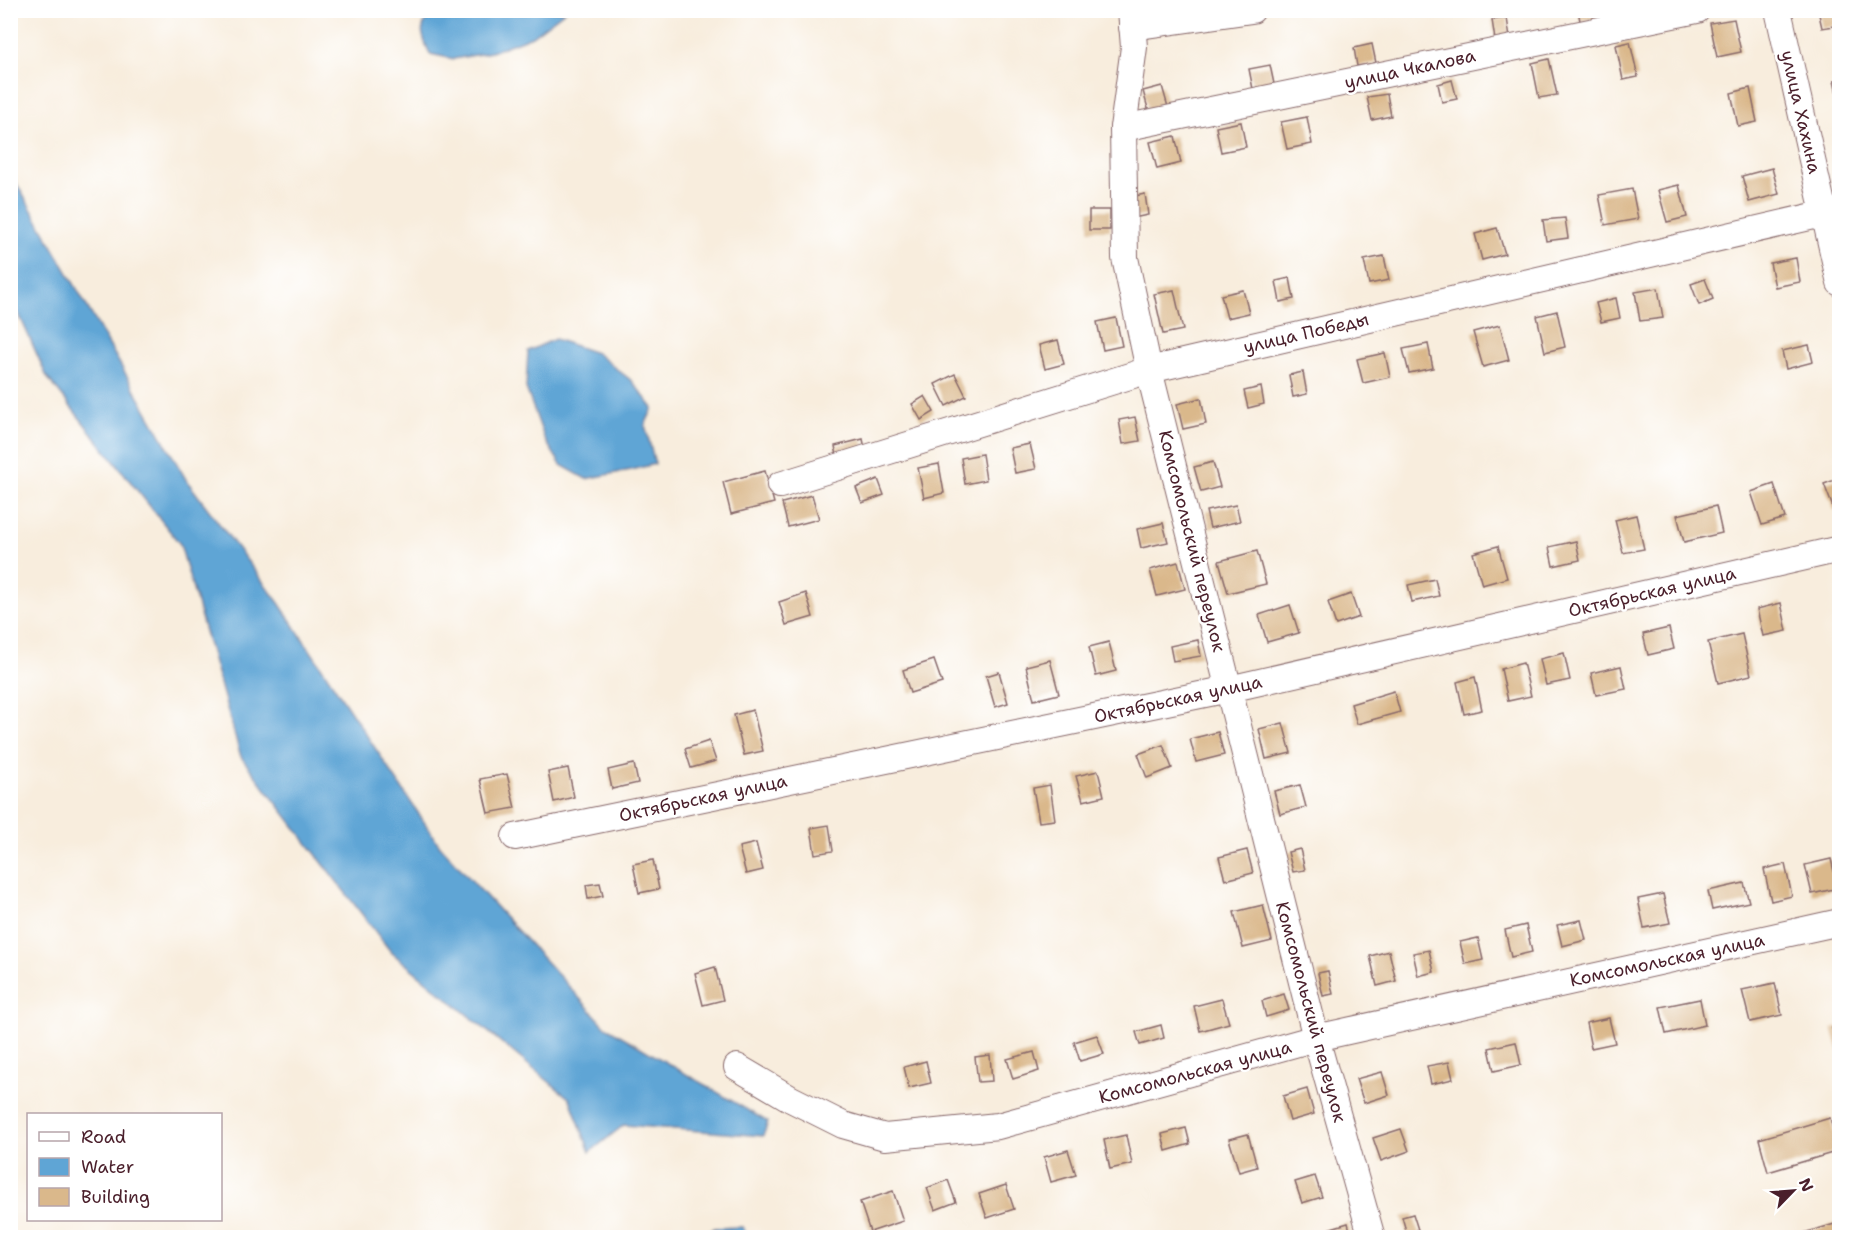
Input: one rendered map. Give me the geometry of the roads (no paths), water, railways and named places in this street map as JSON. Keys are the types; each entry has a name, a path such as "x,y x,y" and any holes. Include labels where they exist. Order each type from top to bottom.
{"street":[{"path":"1132,19 1252,10"},
{"name":"улица Чкалова","path":"1123,128 1697,10"},
{"name":"улица Хахина","path":"1778,10 1832,212 1839,283"},
{"name":"Комсомольский переулок","path":"1132,19 1134,47 1123,128 1125,258 1149,370 1316,1038 1372,1238"},
{"name":"улица Победы","path":"780,485 1149,370 1832,212"},
{"name":"Октябрьская улица","path":"515,837 1229,689 1839,549"},
{"name":"Комсомольская улица","path":"737,1067 791,1099 843,1125 885,1137 998,1126 1316,1038 1839,922"}],"water":[{"path":"435,11 565,11 532,36 491,52 454,59 430,54 424,41 423,26"},
{"path":"10,172 187,481 279,603 440,846 606,1027 768,1122 763,1136 624,1125 590,1152 570,1099 391,952 241,757 180,544 47,377 11,296"},
{"path":"555,339 596,353 632,381 653,408 645,425 655,464 586,479 561,465 545,440 526,388 528,351"},
{"path":"743,1227 747,1237 696,1237 714,1228"}]}
